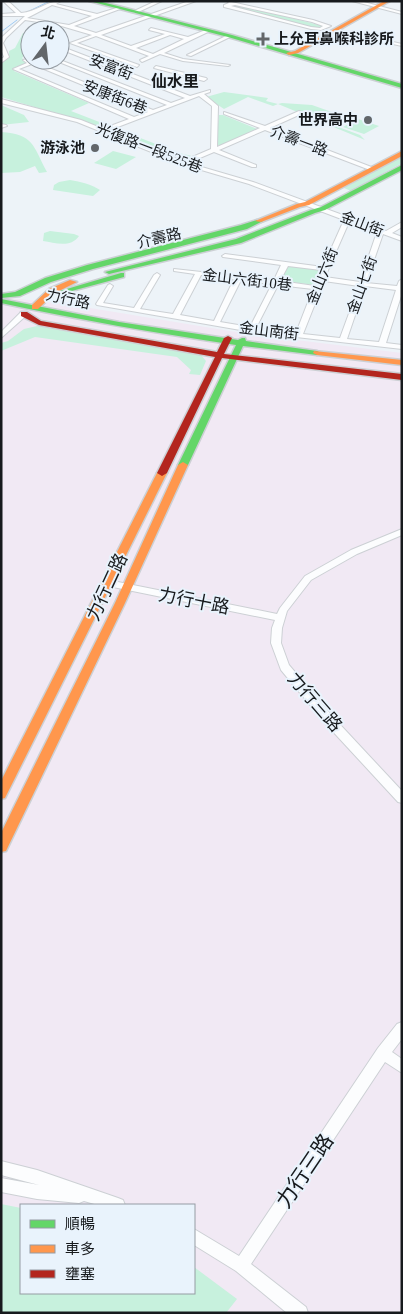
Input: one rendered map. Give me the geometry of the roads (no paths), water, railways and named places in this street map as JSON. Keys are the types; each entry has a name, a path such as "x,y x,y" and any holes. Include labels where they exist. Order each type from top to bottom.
{"street":[{"path":"5,1 20,14"},
{"path":"1,15 29,14 59,1"},
{"path":"91,1 230,36 402,86"},
{"path":"134,12 160,1"},
{"path":"72,43 194,1"},
{"path":"228,1 313,21 328,28"},
{"path":"354,1 380,4 402,12"},
{"path":"235,3 226,6 233,10 302,26 328,28 402,45"},
{"path":"52,4 97,16"},
{"path":"289,53 290,50 328,28 380,4"},
{"path":"70,26 118,8"},
{"path":"1,62 6,57 2,40 29,14"},
{"path":"25,19 45,20"},
{"path":"70,26 98,34 154,56"},
{"path":"151,28 189,39"},
{"path":"142,61 208,30"},
{"path":"130,48 170,34"},
{"path":"188,55 230,36"},
{"path":"72,43 137,66"},
{"path":"58,88 127,64 72,43"},
{"name":"安富街","path":"70,52 190,98"},
{"path":"160,53 183,60 228,65"},
{"path":"70,66 172,105"},
{"path":"20,67 15,69 134,119"},
{"path":"156,67 204,80"},
{"name":"安康街6巷","path":"48,70 154,112"},
{"path":"115,126 208,91"},
{"path":"200,94 215,106 214,150"},
{"name":"光復路一段525巷","path":"1,101 79,121 183,164 236,178 323,209"},
{"name":"介壽一路","path":"226,113 372,169"},
{"path":"183,164 298,113"},
{"path":"214,150 254,166"},
{"name":"介壽路","path":"18,313 21,300 90,267 244,227 299,204 307,204 402,153"},
{"name":"介壽路","path":"1,296 78,280 238,241 313,211 323,209 402,167"},
{"name":"介壽路","path":"18,313 30,299 56,281 113,265 234,236 266,226 306,208 307,204"},
{"name":"介壽路","path":"18,313 35,307 51,305 65,290 80,285 238,246 285,230 320,214 323,209"},
{"name":"金山街","path":"323,209 402,239"},
{"name":"金山六街","path":"299,335 325,269 348,218"},
{"path":"384,232 402,224"},
{"name":"金山七街","path":"343,340 384,232"},
{"path":"225,256 325,269"},
{"path":"252,330 285,265"},
{"name":"金山六街10巷","path":"176,270 318,288"},
{"path":"175,318 199,273"},
{"path":"136,310 157,275"},
{"path":"216,324 238,278"},
{"path":"322,278 400,289"},
{"path":"382,345 402,281"},
{"path":"50,286 51,305"},
{"name":"介壽路","path":"35,307 50,286"},
{"name":"金山南街","path":"110,286 99,304 252,330 402,347"},
{"path":"1,301 18,313"},
{"name":"力行路","path":"51,305 223,346"},
{"name":"力行路","path":"35,307 65,315 223,346 402,363"},
{"path":"1,309 18,313"},
{"path":"1,336 18,313"},
{"name":"力行路","path":"18,313 39,323 238,348 402,372"},
{"name":"力行二路","path":"1,794 108,583 223,346"},
{"name":"力行路","path":"238,348 402,358"},
{"name":"力行路","path":"238,348 402,377"},
{"name":"力行二路","path":"1,847 127,588 238,348"},
{"name":"力行三路","path":"402,532 354,552 308,578 283,610 276,643 285,667 329,720 402,798"},
{"name":"力行十路","path":"108,583 280,618"},
{"name":"力行三路","path":"242,1266 383,1053 402,1028"},
{"path":"383,1053 402,1066"},
{"path":"1,1168 37,1177 115,1204"},
{"path":"1,1185 37,1192 92,1197"},
{"path":"195,1237 242,1266 300,1313"}],"waterway":[{"path":"23,14 50,1"},
{"path":"1,32 17,20"}],"place":[{"name":"上允耳鼻喉科診所","path":"263,39"},
{"name":"世界高中","path":"368,120"},
{"name":"游泳池","path":"95,148"}],"district":[{"name":"仙水里","path":"175,81"}]}
